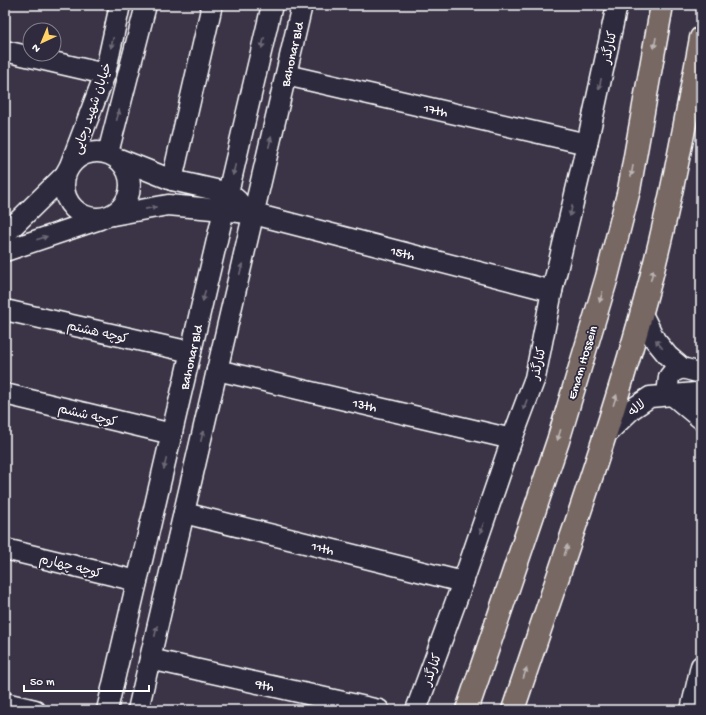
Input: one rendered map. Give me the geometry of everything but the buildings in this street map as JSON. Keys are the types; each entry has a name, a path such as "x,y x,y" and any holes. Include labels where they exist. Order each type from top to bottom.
{"main road":[{"name":"Emam Hossein","path":"467,710 558,441 607,277 628,190 662,5"},
{"path":"513,710 625,369 641,312 671,198 701,38"}],"street":[{"name":"خیابان شهید رجایی","path":"68,169 105,74 120,5"},
{"name":"خیابان شهید رجایی","path":"113,156 146,5"},
{"path":"172,180 212,5"},
{"name":"Bahonar Bld","path":"107,710 272,5"},
{"name":"Bahonar Bld","path":"138,710 302,5"},
{"name":"کنارگذر","path":"416,710 535,378 552,291 587,144 617,5"},
{"path":"5,50 105,74"},
{"name":"17th","path":"286,75 587,144"},
{"path":"5,234 82,155 94,152 113,156 254,214"},
{"path":"68,169 64,188 67,201 76,211 87,218 107,217 123,207 130,196 131,182 128,170 113,156"},
{"path":"5,251 107,217 168,205 226,202"},
{"path":"5,211 24,215"},
{"name":"15th","path":"254,214 552,291"},
{"name":"کوچه هشتم","path":"5,310 191,352"},
{"path":"641,312 655,340 668,356 692,371"},
{"name":"13th","path":"218,370 512,439"},
{"path":"692,371 673,372 669,378 668,386 671,394 701,419"},
{"name":"لاله","path":"603,437 632,409 650,397 671,394 701,393"},
{"name":"کوچه ششم","path":"5,394 172,434"},
{"name":"11th","path":"184,512 463,582"},
{"name":"کوچه چهارم","path":"5,549 137,581"},
{"name":"9th","path":"150,658 379,710"},
{"path":"691,710 701,666"},
{"path":"5,703 35,710"}]}
